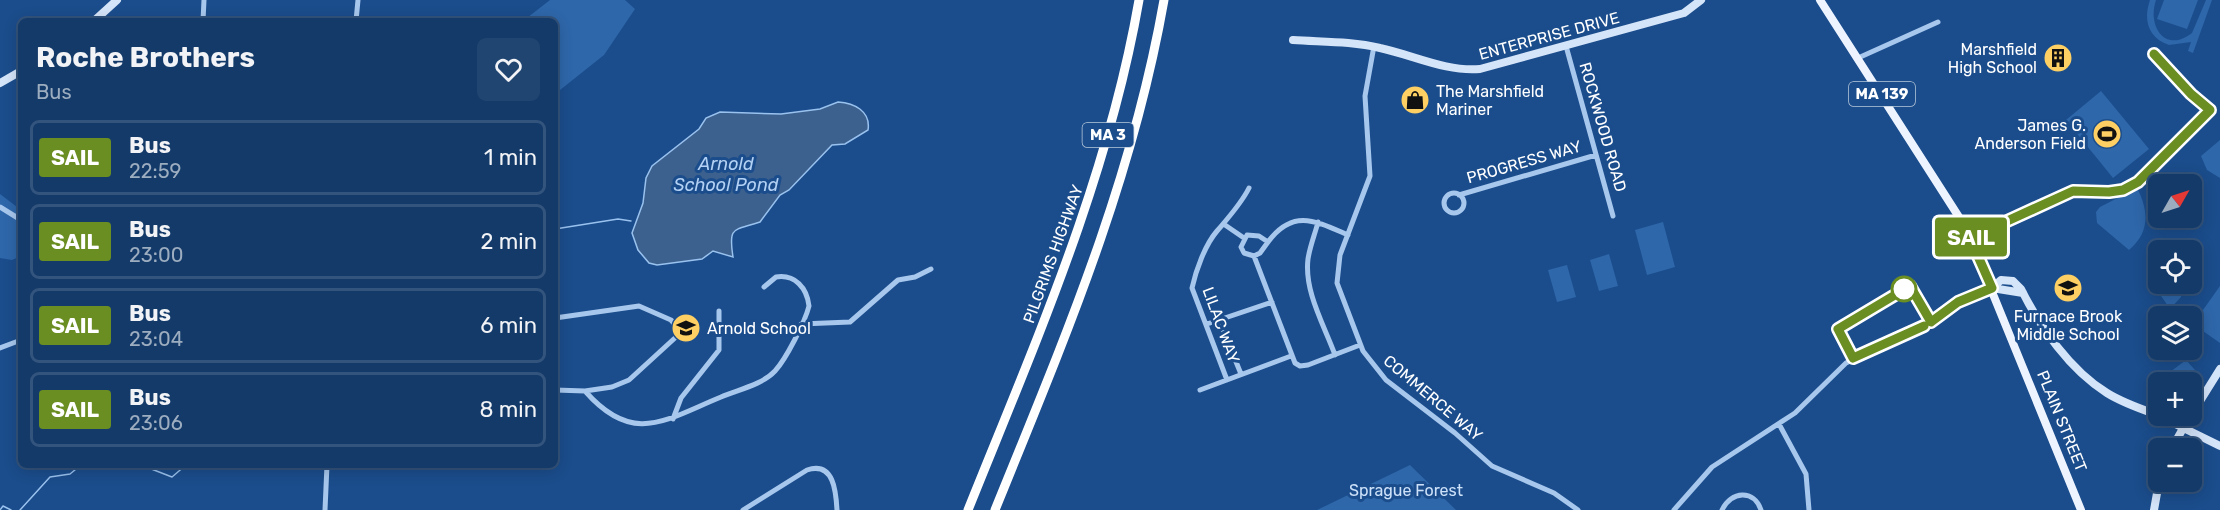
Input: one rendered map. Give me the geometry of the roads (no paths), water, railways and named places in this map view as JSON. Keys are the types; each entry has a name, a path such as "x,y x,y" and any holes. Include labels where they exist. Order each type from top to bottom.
{"highway":[{"name":"PILGRIMS HIGHWAY","path":"968,510 1051,305 1083,218 1125,70 1139,0"},
{"name":"MA 3","path":"995,510 1104,234 1142,107 1164,0"}],"main road":[{"name":"PLAIN STREET","path":"1820,0 1954,205 1992,288 2079,509"}],"street":[{"path":"97,18 117,0"},
{"path":"203,18 204,0"},
{"path":"356,18 358,0"},
{"name":"ENTERPRISE DRIVE","path":"1293,40 1374,46 1447,67 1469,70 1493,66 1684,13 1701,0"},
{"path":"1858,58 1938,21"},
{"name":"COMMERCE WAY","path":"1374,46 1365,96 1370,176 1340,255 1337,283 1360,345 1374,368 1386,381 1455,433 1492,466 1564,498 1578,510"},
{"name":"ROCKWOOD ROAD","path":"1566,46 1613,216"},
{"path":"0,83 18,72"},
{"name":"PROGRESS WAY","path":"1459,195 1596,155"},
{"name":"LILAC WAY","path":"1227,380 1192,288 1195,273 1218,230 1225,225 1249,188"},
{"path":"0,207 18,218"},
{"path":"1244,238 1242,247 1244,253 1254,256 1260,253 1278,229 1293,221 1318,222 1348,235"},
{"path":"1318,222 1308,259 1308,275 1311,291 1335,355"},
{"path":"1225,225 1244,238"},
{"path":"1244,238 1252,234 1268,242"},
{"path":"1254,256 1291,356 1300,366 1360,345"},
{"path":"801,324 832,324 852,321 898,280 915,277 931,269"},
{"path":"585,391 601,409 620,421 643,425 673,419 772,374 809,306 806,293 798,282 781,276 771,279 764,287"},
{"path":"1674,510 1712,467 1802,408 1839,369 1853,358 1924,326 1958,302 1992,288 1997,282 2010,280 2019,285 2057,345 2086,377 2115,398 2148,411"},
{"path":"1207,324 1272,302"},
{"path":"558,318 639,306 671,320 677,327 676,337 634,377 612,387 585,391 558,390"},
{"path":"673,419 681,398 718,350 719,311"},
{"path":"1219,320 1241,375"},
{"path":"0,348 18,341"},
{"path":"1200,390 1291,356"},
{"path":"2202,398 2220,369"},
{"path":"1779,424 1806,474 1809,510"},
{"path":"2177,438 2184,426 2220,446"},
{"path":"325,510 327,468"},
{"path":"743,510 807,471 817,468 825,472 834,482 837,510"},
{"path":"2154,510 2157,492"},
{"path":"1722,510 1726,502 1739,495 1748,495 1756,501 1761,510"}],"water":[{"name":"Arnold School Pond","path":"838,102 860,109 867,118 868,130 845,144 832,145 789,190 780,195 760,222 735,231 731,239 733,257 713,251 702,259 657,265 649,263 638,250 632,233 643,203 646,178 652,166 699,129 706,118 720,112 781,114 820,109"}],"waterway":[{"path":"558,229 618,219 631,221"},
{"path":"20,510 50,477 70,474 77,468"},
{"path":"149,468 172,477 182,468"},
{"path":"0,510 3,506 11,510"}],"place":[{"name":"Marshfield High School","path":"2058,58"},
{"name":"The Marshfield Mariner","path":"1415,100"},
{"name":"James G. Anderson Field","path":"2107,134"},
{"name":"Furnace Brook Middle School","path":"2068,288"},
{"name":"Arnold School","path":"686,328"}],"park label":[{"name":"Sprague Forest","path":"1406,490"}]}
